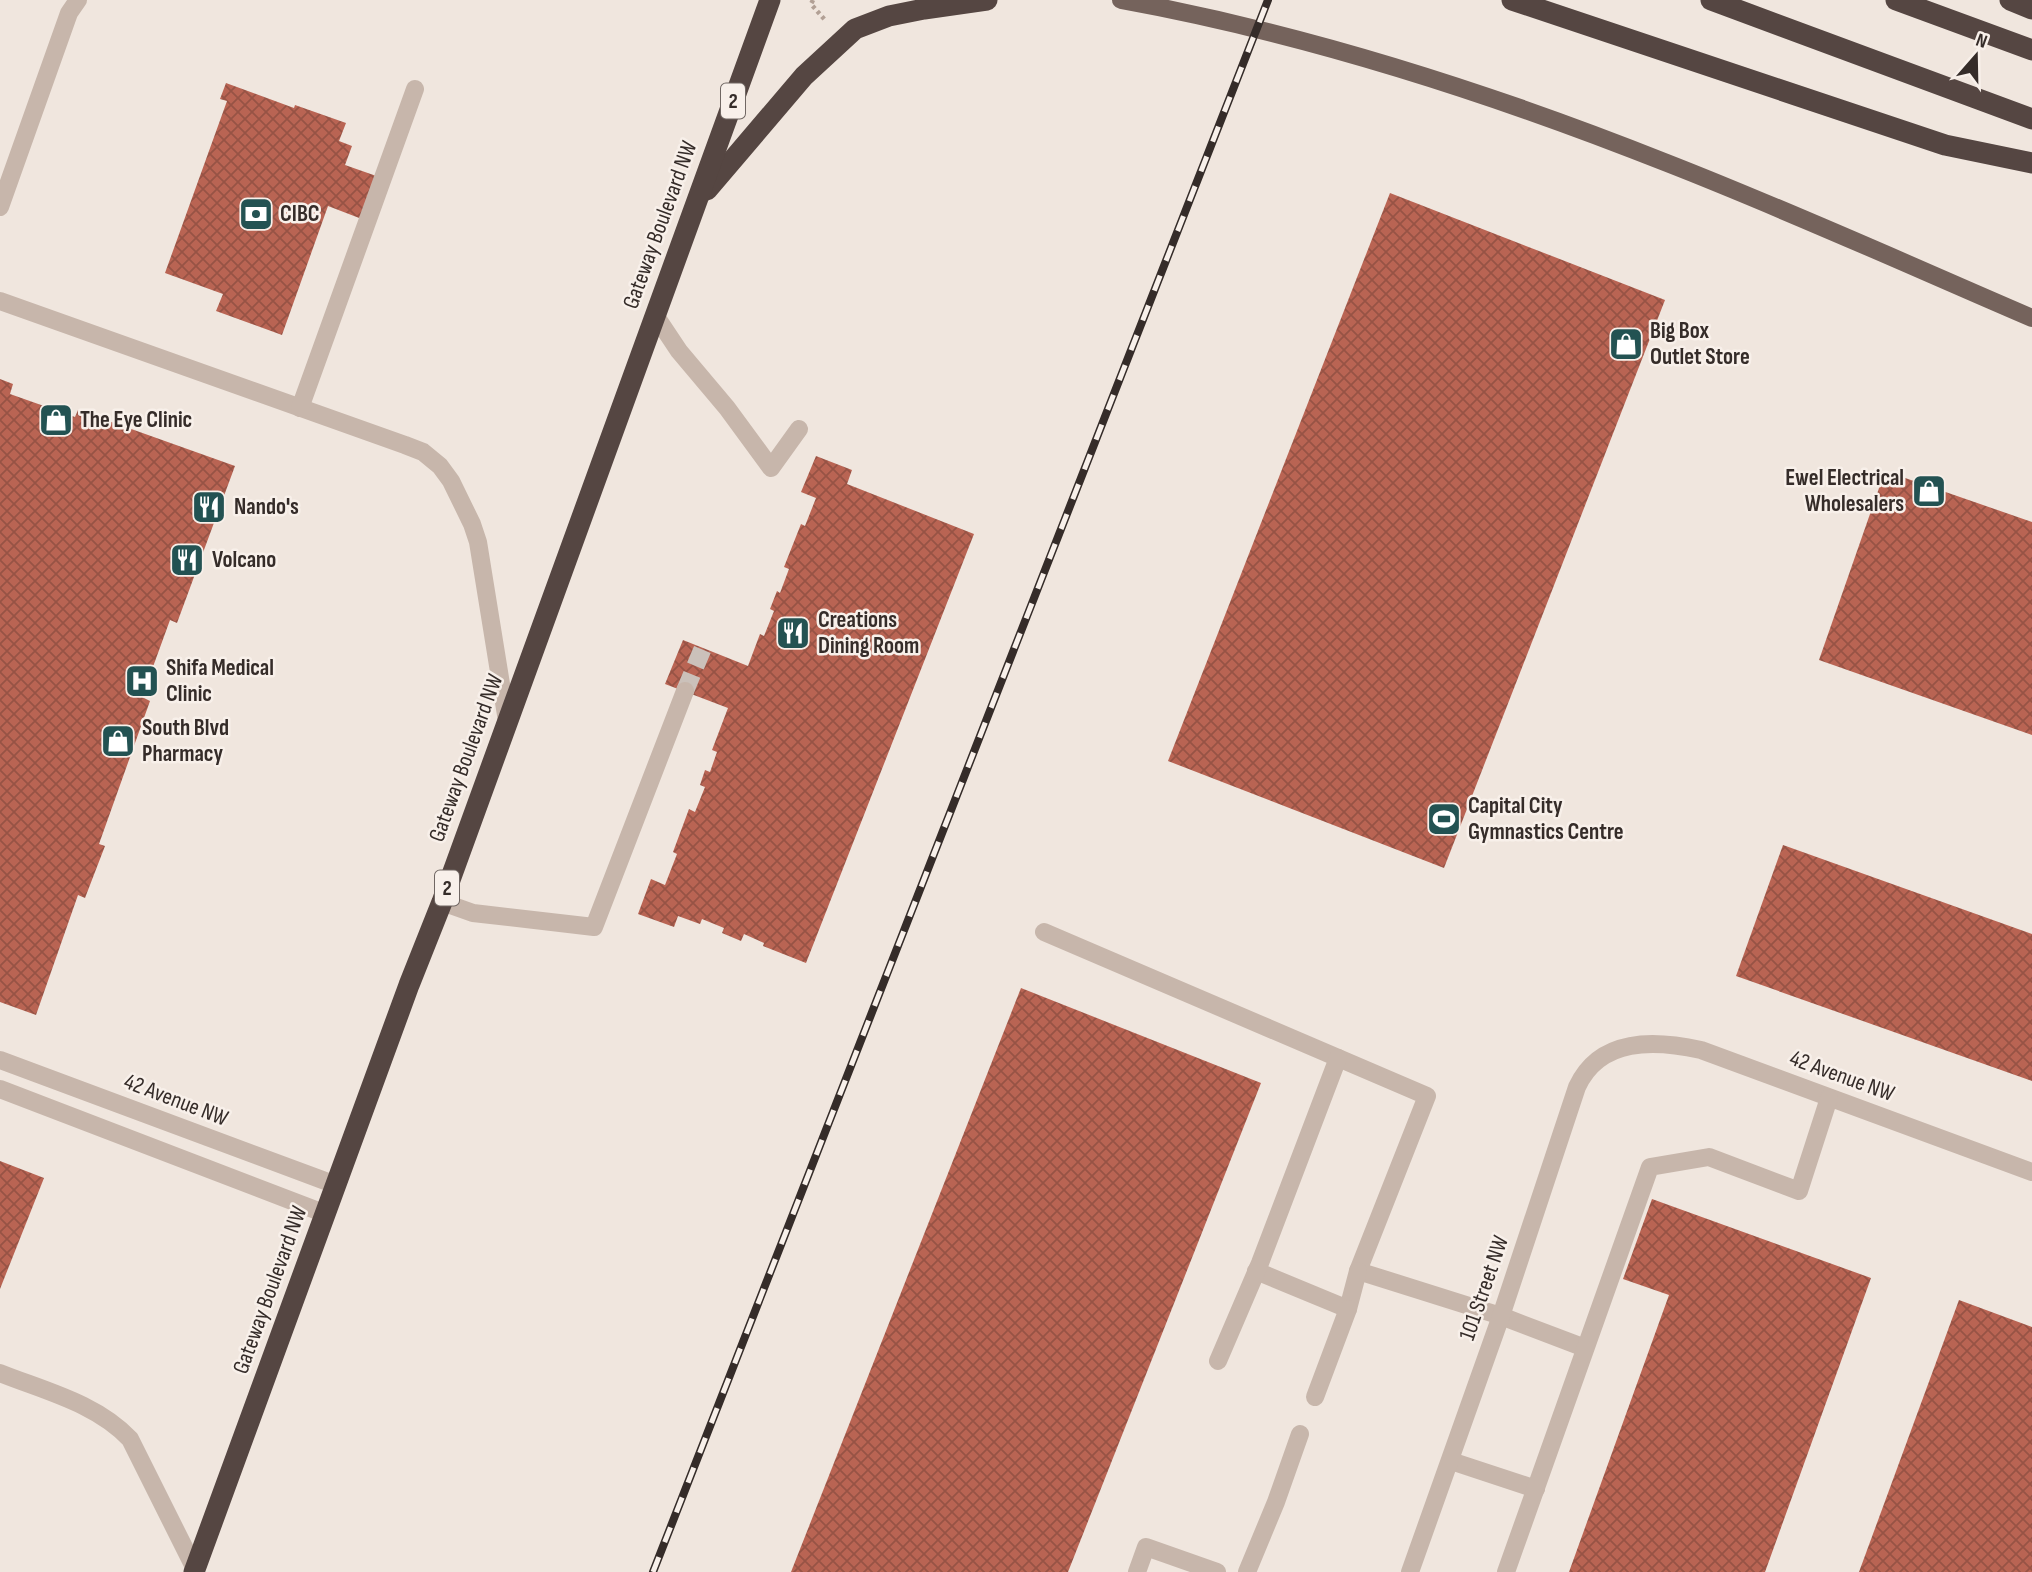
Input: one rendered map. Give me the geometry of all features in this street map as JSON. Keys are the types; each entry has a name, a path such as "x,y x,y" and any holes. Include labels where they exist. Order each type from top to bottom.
{"highway":[{"name":"Gateway Boulevard NW","path":"195,1571 770,0"},
{"path":"696,203 804,76 855,29 912,11 987,0"},
{"path":"1512,0 1945,145 2032,163"},
{"path":"1711,0 2032,119"},
{"path":"1896,0 2032,50"},
{"path":"2010,0 2032,9"}],"main road":[{"path":"1121,0 1258,28 1452,84 1667,162 2032,318"}],"street":[{"path":"0,207 72,4"},
{"path":"300,408 415,89"},
{"path":"0,301 405,445 423,452 440,466 451,481 478,542 507,721"},
{"path":"655,315 679,351 727,408 771,468 799,429"},
{"path":"442,902 473,913 594,927 685,691"},
{"path":"1044,932 1427,1096 1359,1271 1315,1398"},
{"name":"42 Avenue NW","path":"1631,1045 1672,1044 1701,1050 2032,1171"},
{"name":"101 Street NW","path":"1410,1572 1501,1316 1577,1087 1584,1072 1597,1060 1631,1045"},
{"path":"1218,1361 1256,1271 1338,1058"},
{"name":"42 Avenue NW","path":"0,1060 336,1185"},
{"path":"0,1089 326,1213"},
{"path":"1506,1572 1650,1167 1709,1157 1799,1191 1829,1098"},
{"path":"1256,1271 1348,1309"},
{"path":"1359,1271 1501,1316 1586,1348"},
{"path":"0,1373 100,1412 117,1424 130,1439 195,1571"},
{"path":"1247,1572 1300,1434"},
{"path":"1451,1461 1536,1489"},
{"path":"1137,1572 1146,1547 1217,1572"}],"path":[{"path":"801,2 812,2 828,23"}],"building":[{"name":"CIBC","path":"226,83 294,108 295,105 346,123 339,141 352,146 345,165 382,178 367,221 328,206 282,335 216,311 223,294 165,273 227,101 220,99"},
{"path":"1390,193 1665,300 1444,868 1168,761"},
{"path":"0,379 13,384 10,394 75,417 78,410 235,466 177,623 170,620 142,697 150,701 99,844 105,846 85,898 78,895 36,1015 0,1002"},
{"path":"816,456 852,470 847,484 974,534 806,963 763,946 764,943 744,934 741,941 722,933 724,928 702,919 700,924 678,916 674,927 638,914 651,879 665,885 677,854 673,852 689,809 695,812 705,787 700,785 705,770 710,772 717,752 712,750 728,708 665,684 683,640 748,666 760,634 764,636 774,611 770,609 777,591 780,593 789,569 784,567 801,524 805,526 816,498 801,492"},
{"path":"1885,471 2032,522 2032,735 1819,660"},
{"path":"1783,845 2032,934 2032,1081 1736,976"},
{"path":"1021,988 1261,1083 1068,1572 791,1572"},
{"path":"0,1161 44,1178 0,1289"},
{"path":"1652,1199 1871,1278 1765,1572 1569,1572 1669,1295 1623,1279"},
{"path":"1959,1300 2032,1327 2032,1572 1859,1572"}],"tunnel":[{"path":"685,691 703,648"}],"railway":[{"path":"653,1572 1268,0"}],"place":[{"name":"CIBC","path":"256,214"},
{"name":"Big Box Outlet Store","path":"1626,344"},
{"name":"The Eye Clinic","path":"56,420"},
{"name":"Ewel Electrical Wholesalers","path":"1929,491"},
{"name":"Nando's","path":"209,507"},
{"name":"Volcano","path":"187,560"},
{"name":"Creations Dining Room","path":"793,633"},
{"name":"Shifa Medical Clinic","path":"142,681"},
{"name":"South Blvd Pharmacy","path":"118,741"},
{"name":"Capital City Gymnastics Centre","path":"1444,819"}]}
